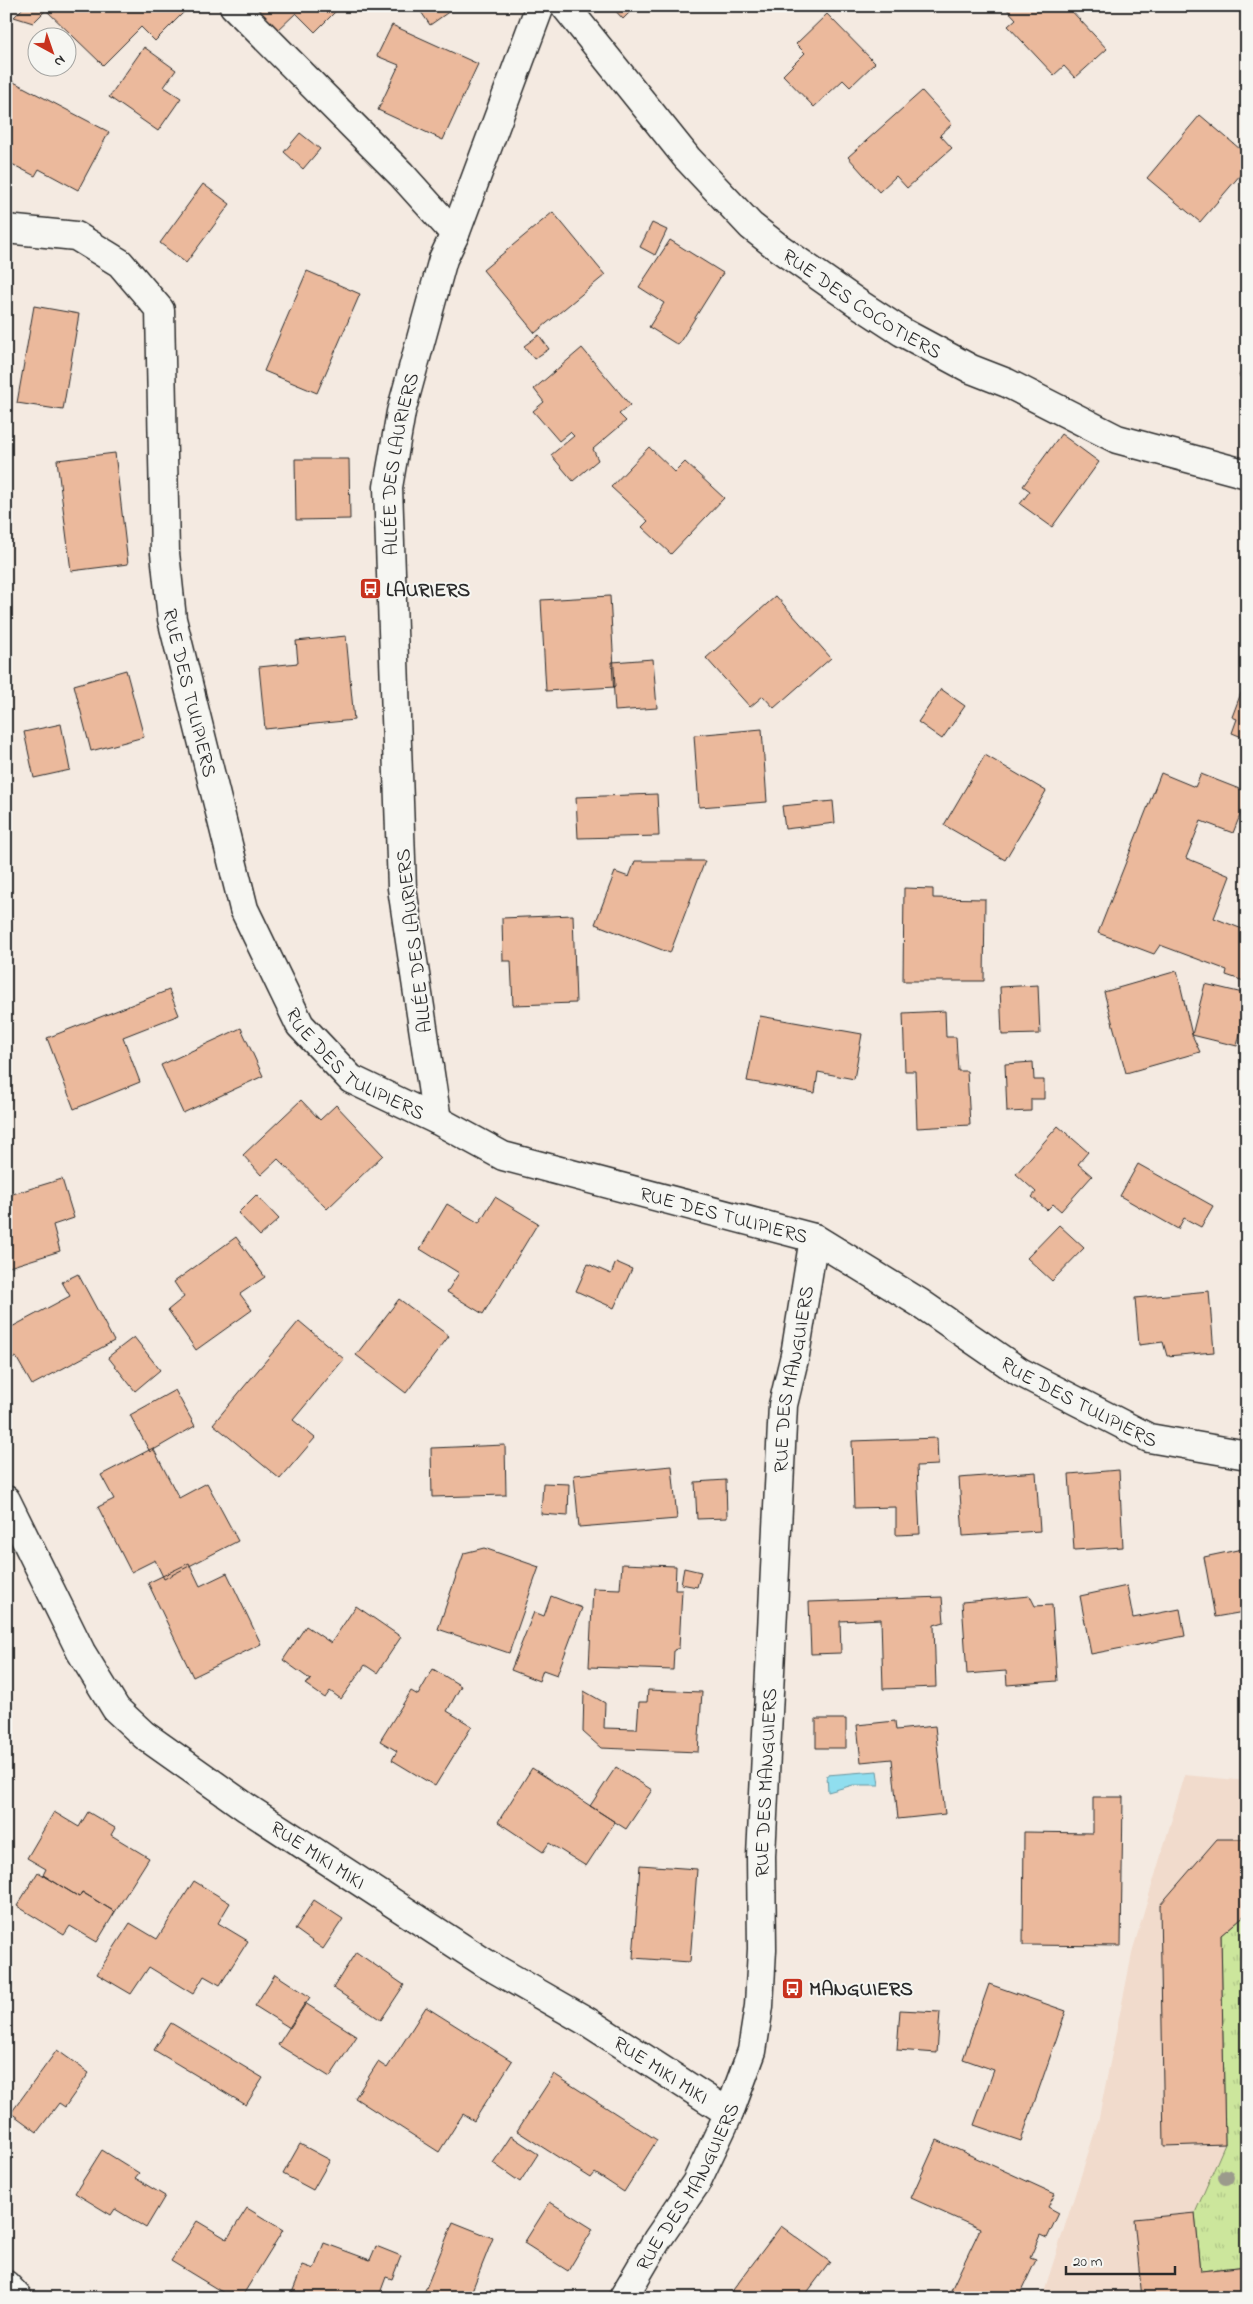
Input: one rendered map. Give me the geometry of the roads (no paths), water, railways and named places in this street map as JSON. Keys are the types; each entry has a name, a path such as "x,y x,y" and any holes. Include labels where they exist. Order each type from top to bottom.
{"street":[{"path":"234,6 401,174 455,234"},
{"name":"ALLÉE DES LAURIERS","path":"437,1120 402,888 388,487 401,412 443,259 455,234 540,6"},
{"name":"RUE DES COCOTIERS","path":"565,6 686,158 751,226 848,296 902,332 954,360 1007,383 1118,439 1247,474"},
{"name":"RUE DES TULIPIERS","path":"6,229 76,236 120,263 160,310 165,553 172,619 244,909 300,1025 351,1079 437,1120 503,1156 814,1238 920,1303 1020,1372 1149,1438 1247,1455"},
{"name":"RUE DES MANGUIERS","path":"623,2298 657,2240 696,2183 729,2113 752,2051 759,2006 762,1949 761,1856 782,1405 795,1356 814,1238"},
{"name":"RUE MIKI MIKI","path":"6,1500 81,1652 116,1709 144,1735 247,1808 485,1963 588,2022 729,2113"},
{"path":"6,2285 18,2298"}],"water":[{"path":"877,1771 879,1785 853,1785 828,1792 827,1775"}],"place":[{"name":"LAURIERS","path":"370,589"},
{"name":"MANGUIERS","path":"793,1988"}]}
